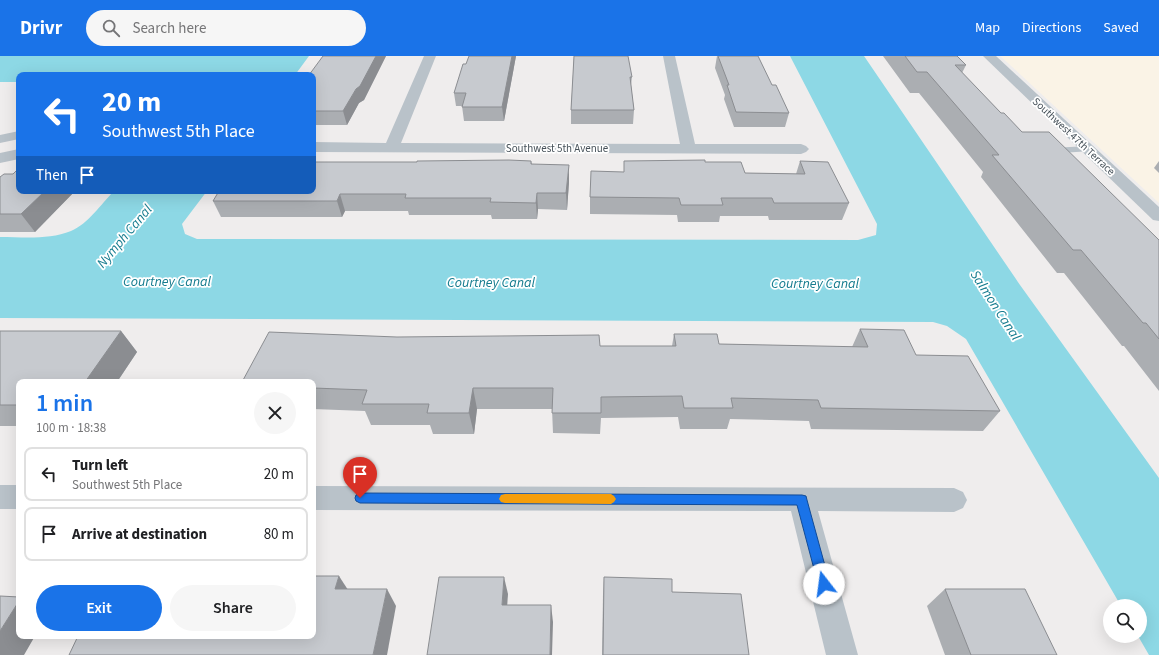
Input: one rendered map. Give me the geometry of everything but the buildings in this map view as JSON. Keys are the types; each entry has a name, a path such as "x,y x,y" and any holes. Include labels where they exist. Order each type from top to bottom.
{"street":[{"path":"392,148 430,56"},
{"path":"669,56 689,149"},
{"name":"Southwest 47th Terrace","path":"989,56 1159,216"},
{"path":"0,139 16,136"},
{"name":"Southwest 5th Avenue","path":"316,148 801,149"},
{"path":"0,158 16,155"},
{"path":"0,496 16,497"},
{"path":"316,498 954,500"},
{"path":"802,500 842,655"}],"lane":[{"path":"1065,168 1054,157 1056,150 1088,149"}],"shaded area":[{"path":"1000,56 1159,56 1159,203 1009,64"}],"water":[{"path":"0,56 309,56 297,72 16,72 16,82 0,82"},
{"path":"790,56 864,56 1020,285 1159,478 1159,655 1149,655 1142,643 1147,643 1147,599 1117,599 966,339 947,326 933,322 0,318 0,237 45,237 71,231 89,219 111,194 205,194 182,224 185,234 197,239 858,240 876,235 877,224"}],"slow traffic":[{"path":"505,499 611,499"}],"route":[{"path":"360,498 802,500 824,584"}],"water label":[{"name":"Nymph Canal","path":"124,236"},
{"name":"Courtney Canal","path":"167,281"},
{"name":"Courtney Canal","path":"491,282"},
{"name":"Courtney Canal","path":"815,283"},
{"name":"Salmon Canal","path":"996,305"}]}
